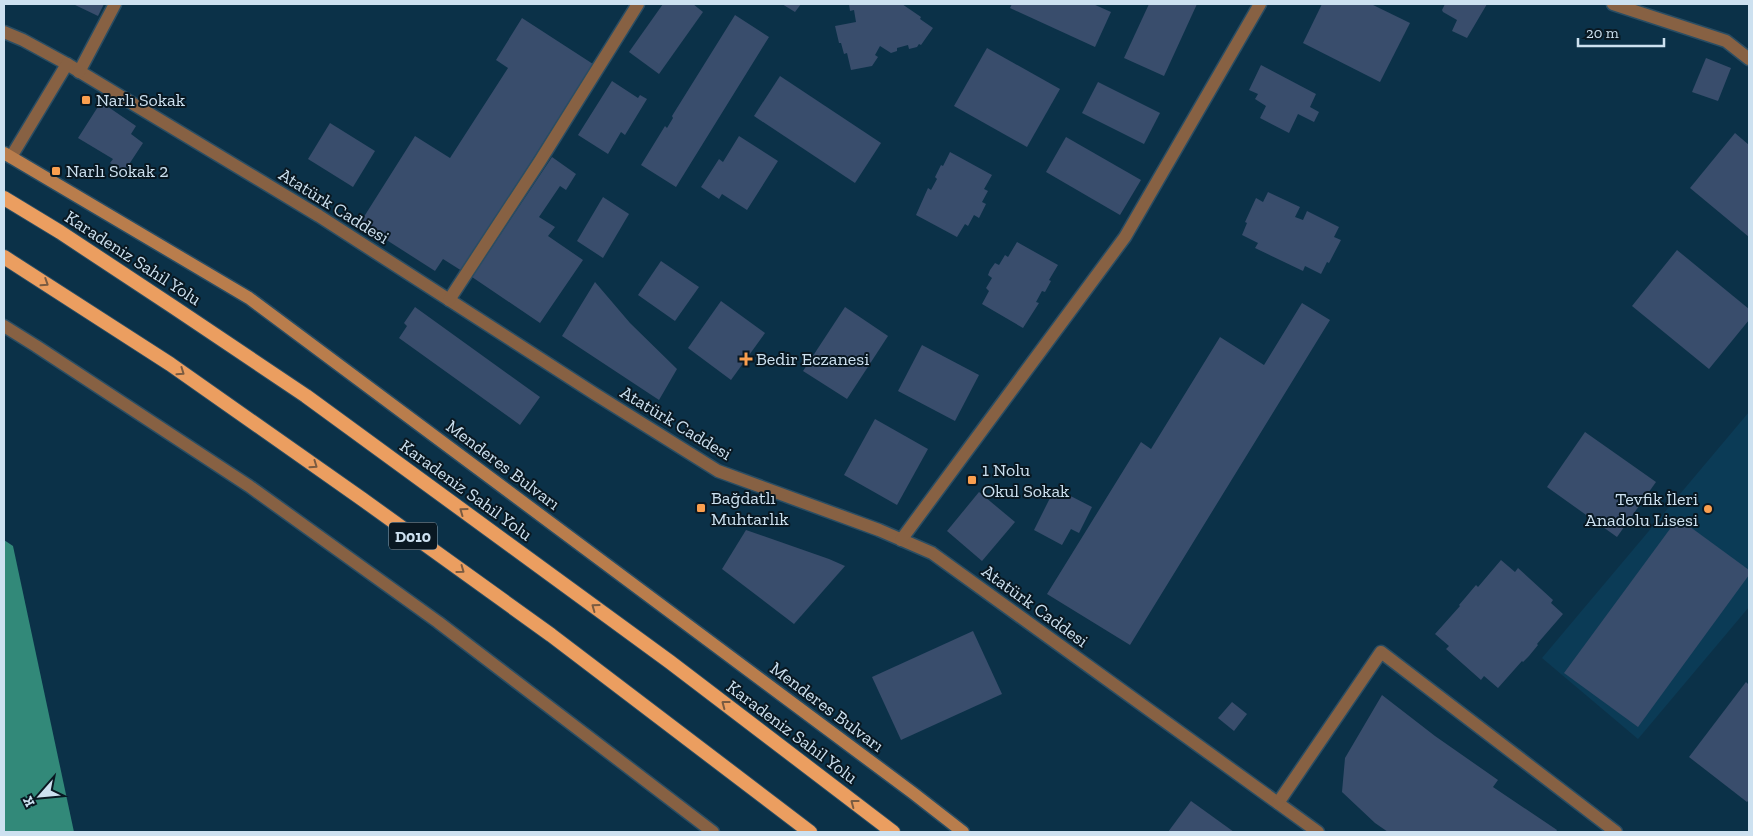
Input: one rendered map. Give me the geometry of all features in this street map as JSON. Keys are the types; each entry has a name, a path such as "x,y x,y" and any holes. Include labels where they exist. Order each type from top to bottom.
{"highway":[{"name":"Karadeniz Sahil Yolu","path":"4,198 109,264 306,396 670,662 893,832"},
{"name":"D010","path":"4,257 170,364 362,499 552,635 810,832"}],"main road":[{"name":"Menderes Bulvarı","path":"7,155 249,298 963,832"}],"street":[{"path":"79,72 115,4"},
{"path":"449,300 540,161 638,4"},
{"path":"902,540 1125,237 1260,4"},
{"path":"1613,4 1726,41 1749,59"},
{"name":"Atatürk Caddesi","path":"4,32 67,64 319,216 718,471 879,530 932,553 1318,832"},
{"path":"7,155 67,64"},
{"path":"4,326 249,486 438,622 713,832"},
{"path":"1278,803 1382,652 1616,832"}],"shaded area":[{"name":"Tevfik İleri Anadolu Lisesi","path":"1749,412 1749,607 1638,739 1542,658"},
{"path":"4,540 13,546 74,832 4,832"}],"building":[{"path":"73,4 104,4 98,16"},
{"path":"663,4 693,4 703,12 659,74 629,52"},
{"path":"782,4 801,4 795,12"},
{"path":"849,4 902,4 933,28 921,45 919,44 917,47 909,49 908,45 897,48 897,51 891,53 880,46 875,55 878,57 872,66 851,70 847,53 844,54 841,43 839,43 835,26 856,22 854,10 850,11"},
{"path":"1012,4 1093,4 1111,12 1095,47 1010,8"},
{"path":"1149,4 1197,4 1164,76 1124,58"},
{"path":"1322,4 1371,4 1410,23 1380,82 1303,43"},
{"path":"1445,4 1487,4 1467,38 1452,31 1457,20 1443,12"},
{"path":"735,15 769,37 676,187 641,165 665,126 667,128 673,118 672,116"},
{"path":"522,18 593,64 462,271 443,259 435,271 360,223 415,136 450,158 508,68 496,60"},
{"path":"987,48 1060,89 1027,147 954,106"},
{"path":"1706,58 1731,68 1718,101 1692,92"},
{"path":"1261,65 1316,94 1310,107 1319,112 1314,122 1298,114 1289,133 1260,118 1266,106 1255,99 1258,94 1249,90"},
{"path":"780,76 881,143 855,183 754,116"},
{"path":"612,81 638,98 640,95 647,99 625,135 621,132 608,154 578,135"},
{"path":"1098,82 1160,113 1144,144 1082,113"},
{"path":"101,102 136,126 131,134 143,143 124,172 110,163 113,159 78,138"},
{"path":"330,123 375,151 353,187 308,159"},
{"path":"1735,133 1749,145 1749,237 1690,188"},
{"path":"739,136 778,161 747,210 722,194 719,199 701,187 719,159 723,162"},
{"path":"1066,137 1141,180 1120,215 1046,172"},
{"path":"950,152 992,175 984,189 988,191 982,202 986,204 979,218 974,215 968,226 965,224 957,237 916,215 928,188 931,190 941,165 943,166"},
{"path":"552,157 576,174 566,190 560,186 539,217 555,227 548,236 583,260 540,323 472,277"},
{"path":"1268,192 1300,207 1295,217 1303,220 1307,211 1339,227 1334,237 1341,240 1321,274 1305,266 1303,271 1255,248 1258,243 1242,235 1247,223 1245,222 1256,198 1263,202"},
{"path":"603,197 629,214 603,258 577,241"},
{"path":"1017,242 1058,265 1049,280 1051,281 1045,292 1042,291 1036,302 1039,303 1023,328 982,304 989,291 986,288 992,278 988,275 990,270 995,263 999,265 1005,255 1008,257"},
{"path":"1677,250 1749,309 1749,320 1709,369 1632,306"},
{"path":"661,261 699,287 675,321 638,295"},
{"path":"595,282 630,323 677,369 659,400 562,336"},
{"path":"721,301 765,333 731,380 688,348"},
{"path":"1302,303 1330,320 1130,645 1047,594 1141,442 1151,449 1220,337 1264,365"},
{"path":"415,307 540,397 520,425 399,338 407,326 404,323"},
{"path":"845,307 888,336 847,399 803,371"},
{"path":"922,345 979,375 955,421 898,391"},
{"path":"875,419 928,449 897,505 844,475"},
{"path":"1585,432 1656,482 1617,537 1547,487"},
{"path":"1055,488 1092,507 1079,533 1071,529 1062,545 1034,530"},
{"path":"979,492 1015,522 982,561 947,531"},
{"path":"1678,518 1749,570 1749,575 1638,727 1564,673"},
{"path":"746,530 845,566 794,624 722,569"},
{"path":"1501,560 1515,572 1518,568 1553,600 1551,603 1563,614 1529,656 1522,661 1498,688 1484,676 1481,680 1446,649 1449,646 1435,634 1476,585 1478,587"},
{"path":"973,631 1002,694 901,740 872,677"},
{"path":"1746,682 1749,685 1749,800 1747,802 1689,757"},
{"path":"1382,695 1435,736 1498,780 1493,787 1557,830 1556,832 1388,832 1375,823 1342,792 1345,758"},
{"path":"1232,702 1247,714 1234,731 1218,718"},
{"path":"1191,801 1234,832 1168,832"}],"place":[{"name":"Narlı Sokak","path":"86,100"},
{"name":"Narlı Sokak 2","path":"56,171"},
{"name":"Bedir Eczanesi","path":"746,359"},
{"name":"1 Nolu Okul Sokak","path":"972,480"},
{"name":"Bağdatlı Muhtarlık","path":"701,508"},
{"name":"Tevfik İleri Anadolu Lisesi","path":"1708,509"}]}
